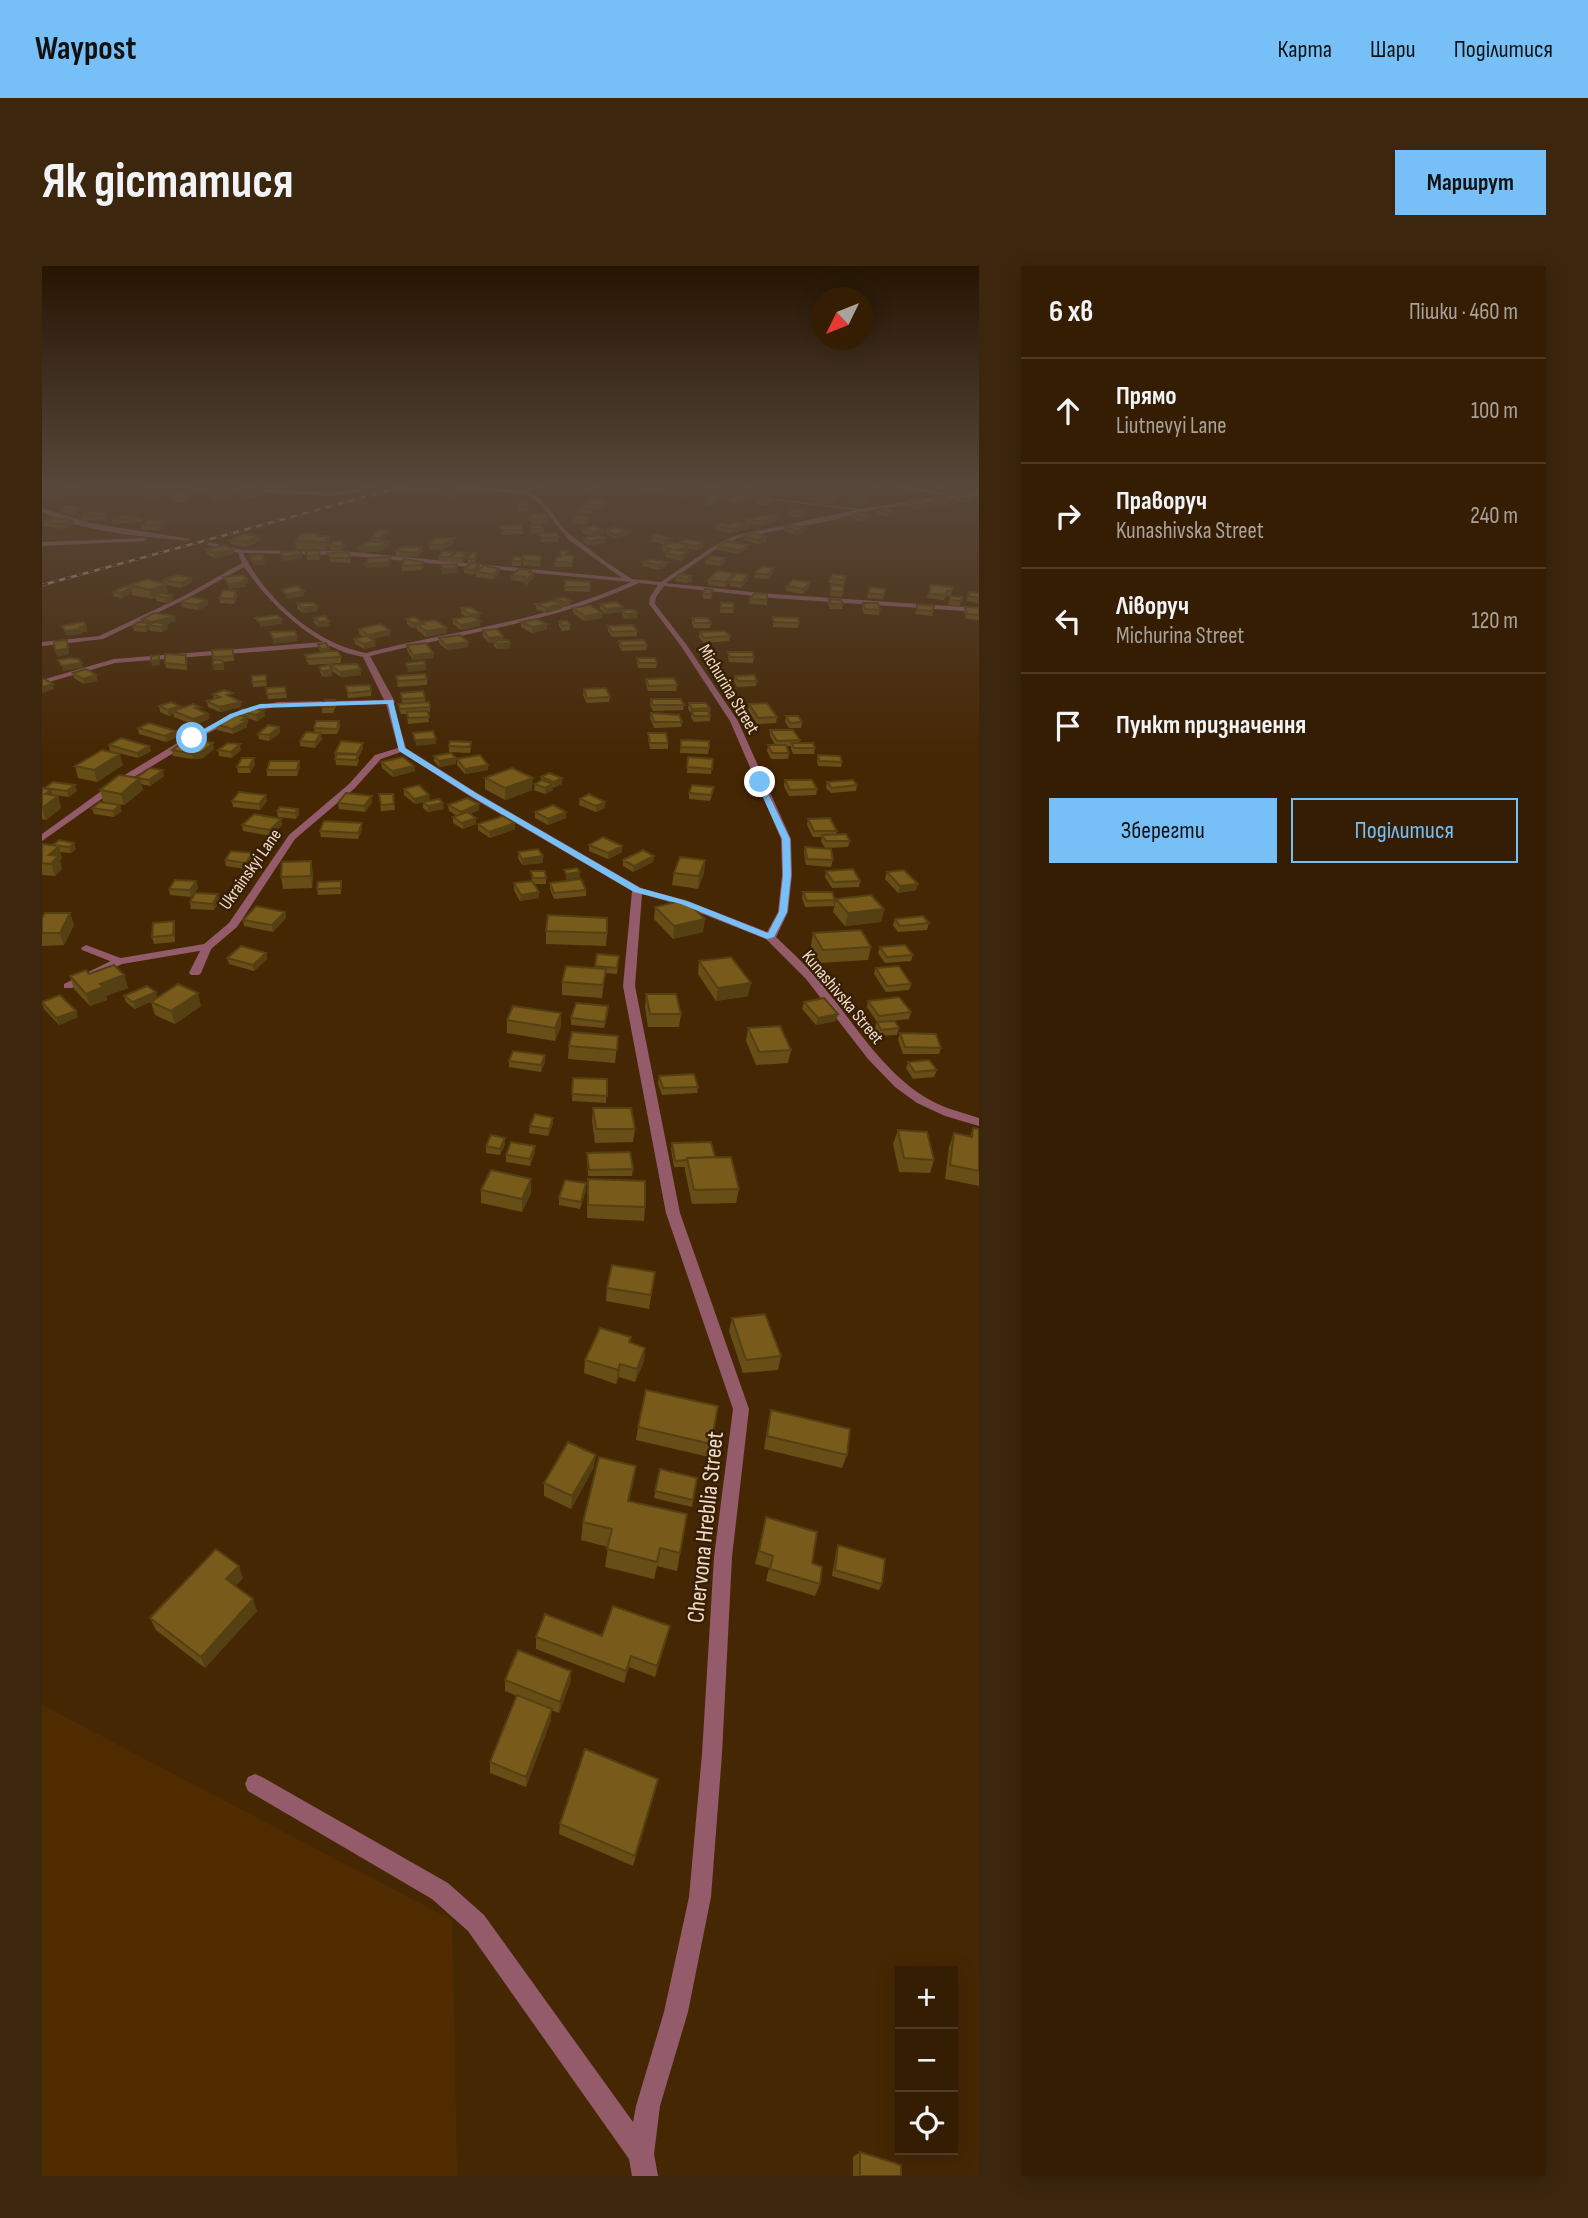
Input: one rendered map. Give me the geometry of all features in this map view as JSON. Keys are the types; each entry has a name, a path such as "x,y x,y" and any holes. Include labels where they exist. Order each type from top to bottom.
{"street":[{"path":"42,644 101,638 224,575"},
{"path":"253,575 290,615 331,644 352,653 366,655 557,614 602,599 637,582"},
{"path":"567,575 800,598 979,610"},
{"path":"627,575 637,582"},
{"path":"660,584 673,575"},
{"name":"Michurina Street","path":"660,584 652,604 684,645 734,721 786,839 787,875 783,912 770,937"},
{"path":"101,638 104,648"},
{"path":"42,682 110,659 331,644"},
{"path":"366,655 380,676 391,702 402,749"},
{"path":"42,838 121,781 245,710 278,704 391,702"},
{"name":"Kunashivska Street","path":"402,749 474,795 637,890 684,902 770,937 810,977 872,1056 899,1084 930,1104 979,1122"},
{"name":"Ukrainskyi Lane","path":"207,947 233,925 292,837 352,786 378,757 402,749"},
{"name":"Chervona Hreblia Street","path":"637,890 629,986 673,1213 741,1409 723,1557 712,1754 700,1897 676,2012 648,2106 643,2165"},
{"path":"68,986 118,961 207,947"},
{"path":"195,973 207,947"},
{"path":"86,948 118,961"},
{"path":"255,1784 440,1891 476,1923 643,2165"}],"shaded area":[{"path":"42,1705 452,1920 457,2176 42,2176"}],"building":[{"path":"177,575 191,578 181,583 164,580"},
{"path":"243,575 247,579 243,580 245,582 228,584 223,577"},
{"path":"532,575 525,581 525,577 511,576"},
{"path":"678,575 692,576 687,579 676,577"},
{"path":"713,575 732,575 726,582 708,580"},
{"path":"735,575 748,575 742,583 730,581"},
{"path":"832,575 846,576 843,580 830,578"},
{"path":"147,579 166,584 150,590 130,585"},
{"path":"565,580 590,582 590,587 565,587"},
{"path":"793,580 810,582 804,589 787,586"},
{"path":"831,585 843,586 843,592 831,591"},
{"path":"931,585 953,587 946,595 929,594"},
{"path":"125,586 131,588 121,593 113,592"},
{"path":"298,586 304,591 286,594 282,590 288,588"},
{"path":"870,587 885,589 884,595 868,593"},
{"path":"705,589 713,590 711,594 703,594"},
{"path":"223,590 236,591 234,599 219,598"},
{"path":"969,592 979,593 979,598 968,596"},
{"path":"161,593 172,595 166,598 156,596"},
{"path":"755,593 767,594 767,600 750,599"},
{"path":"950,596 962,597 961,601 950,600"},
{"path":"191,597 207,600 197,605 181,602"},
{"path":"563,597 571,601 555,599"},
{"path":"829,599 841,600 843,604 831,604"},
{"path":"555,601 562,604 546,608 536,604"},
{"path":"616,602 623,607 606,609 600,604"},
{"path":"297,603 314,603 317,606 302,608"},
{"path":"721,603 733,603 734,608 721,608"},
{"path":"863,603 878,603 880,610 865,609"},
{"path":"917,604 934,606 933,611 917,610"},
{"path":"590,605 602,613 585,616 573,608"},
{"path":"470,607 480,613 471,615 461,608"},
{"path":"965,607 979,608 979,615 967,614"},
{"path":"622,610 634,610 637,613 626,614"},
{"path":"154,613 175,616 152,622 142,619"},
{"path":"277,615 282,619 259,622 255,618"},
{"path":"325,616 329,621 318,622 314,618"},
{"path":"472,616 480,621 461,625 453,619"},
{"path":"415,617 421,622 413,623 407,619"},
{"path":"773,617 798,618 799,623 774,622"},
{"path":"692,618 708,618 711,623 695,623"},
{"path":"536,619 547,624 533,627 521,622"},
{"path":"435,620 447,628 426,631 417,625 424,624 421,622"},
{"path":"559,621 567,621 570,625 562,626"},
{"path":"83,622 86,626 80,627 81,629 65,631 62,626"},
{"path":"138,622 150,623 145,627 133,626"},
{"path":"156,622 167,624 161,627 149,625"},
{"path":"380,624 390,630 369,635 359,629"},
{"path":"633,625 637,631 612,632 608,626"},
{"path":"497,629 503,636 489,638 483,630"},
{"path":"295,631 297,636 273,639 270,632"},
{"path":"725,631 730,636 704,638 700,632"},
{"path":"460,635 468,642 446,645 439,638"},
{"path":"366,636 375,641 364,644 354,639"},
{"path":"67,640 68,648 55,651 54,641"},
{"path":"508,640 510,643 497,644 494,641"},
{"path":"644,640 647,645 622,646 619,641"},
{"path":"326,643 329,648 321,649 318,644"},
{"path":"426,643 433,653 413,655 407,645"},
{"path":"233,649 233,656 213,657 212,650"},
{"path":"338,651 341,657 308,659 305,655"},
{"path":"728,652 752,652 754,657 730,657"},
{"path":"165,654 186,655 186,665 165,663"},
{"path":"159,655 159,660 151,661 151,656"},
{"path":"637,658 655,658 657,663 639,663"},
{"path":"79,659 82,663 62,666 58,660"},
{"path":"213,660 222,660 223,664 213,665"},
{"path":"424,661 425,665 407,666 406,663"},
{"path":"357,664 361,669 340,672 330,665"},
{"path":"329,665 332,670 322,671 319,667"},
{"path":"86,669 96,675 83,679 73,673"},
{"path":"425,674 427,679 398,681 396,676"},
{"path":"266,675 266,681 252,682 252,676"},
{"path":"754,675 757,681 738,681 735,676"},
{"path":"674,678 677,685 649,686 646,679"},
{"path":"44,679 53,684 42,687"},
{"path":"370,685 371,691 348,693 346,686"},
{"path":"285,687 286,693 267,694 266,688"},
{"path":"606,688 610,697 587,698 584,689"},
{"path":"224,690 233,693 227,695 241,702 219,707 207,701 220,697 213,694"},
{"path":"423,691 425,698 402,699 401,693"},
{"path":"651,699 681,699 684,705 653,705"},
{"path":"324,700 335,700 333,707 322,707"},
{"path":"171,702 180,706 168,710 159,706"},
{"path":"429,702 430,707 400,709 398,704"},
{"path":"689,703 706,703 710,708 692,709"},
{"path":"767,703 777,717 758,718 749,704"},
{"path":"193,704 200,707 195,708 208,714 193,719 173,711"},
{"path":"251,707 264,711 256,715 243,712"},
{"path":"428,711 429,717 408,718 407,712"},
{"path":"692,711 708,711 710,716 694,716"},
{"path":"651,713 679,715 682,722 654,722"},
{"path":"235,714 247,717 242,720 246,721 232,729 216,724"},
{"path":"786,716 798,716 802,722 790,723"},
{"path":"316,721 339,721 337,729 314,728"},
{"path":"149,723 176,731 165,736 138,728"},
{"path":"268,725 279,727 269,735 258,734"},
{"path":"770,730 793,730 800,740 777,741"},
{"path":"433,731 436,739 415,740 413,733"},
{"path":"306,732 321,733 315,742 300,741"},
{"path":"648,733 666,733 668,743 650,743"},
{"path":"121,738 149,746 137,753 109,745"},
{"path":"681,740 709,741 709,748 681,747"},
{"path":"198,741 213,743 202,752 192,754 172,750 180,744 192,746"},
{"path":"341,741 363,743 357,754 335,753"},
{"path":"450,741 471,742 470,747 449,746"},
{"path":"228,743 240,744 231,752 218,750"},
{"path":"792,743 813,743 815,748 794,748"},
{"path":"768,745 786,745 789,753 772,753"},
{"path":"102,750 120,754 94,770 75,766"},
{"path":"451,753 456,758 439,761 434,756"},
{"path":"337,754 358,755 356,760 335,759"},
{"path":"480,755 488,765 465,769 457,759"},
{"path":"818,755 840,756 842,762 819,761"},
{"path":"403,757 414,766 392,771 381,762"},
{"path":"688,757 713,759 712,769 687,767"},
{"path":"242,758 254,758 249,767 237,767"},
{"path":"270,761 299,761 297,770 267,770"},
{"path":"150,768 163,770 149,780 136,778"},
{"path":"512,768 533,778 505,788 485,778"},
{"path":"549,773 562,778 554,782 541,777"},
{"path":"119,775 140,778 121,794 100,790"},
{"path":"542,780 553,784 545,788 535,784"},
{"path":"785,780 812,780 817,789 790,790"},
{"path":"853,780 857,785 832,788 827,782"},
{"path":"53,782 75,785 67,791 45,788"},
{"path":"419,785 429,795 414,799 404,789"},
{"path":"692,785 714,787 711,795 689,793"},
{"path":"42,788 51,790 45,794 58,796 42,808"},
{"path":"239,792 266,795 259,804 232,801"},
{"path":"346,793 372,796 364,806 338,803"},
{"path":"379,794 393,794 394,804 381,805"},
{"path":"589,794 605,802 596,806 580,799"},
{"path":"467,798 479,804 461,812 448,805"},
{"path":"439,799 443,803 428,806 423,802"},
{"path":"100,802 120,805 113,811 92,808"},
{"path":"553,805 566,812 548,819 535,812"},
{"path":"280,807 298,809 295,813 277,811"},
{"path":"467,812 476,818 462,823 453,817"},
{"path":"254,814 281,819 270,830 242,825"},
{"path":"503,816 515,823 489,832 478,824"},
{"path":"830,818 837,831 814,831 808,819"},
{"path":"324,821 362,823 358,833 320,831"},
{"path":"846,834 850,841 826,841 822,835"},
{"path":"603,837 622,846 608,853 589,845"},
{"path":"59,840 74,843 69,847 53,845"},
{"path":"42,844 59,846 49,855 58,856 51,864 42,863"},
{"path":"805,847 831,849 833,860 807,859"},
{"path":"538,849 543,856 522,859 518,852"},
{"path":"643,850 654,856 634,866 623,860"},
{"path":"231,851 252,853 246,863 225,860"},
{"path":"680,857 705,860 699,876 674,873"},
{"path":"311,861 311,876 281,877 282,862"},
{"path":"577,868 580,872 566,874 564,870"},
{"path":"853,869 860,881 833,882 826,871"},
{"path":"904,870 918,884 900,886 887,872"},
{"path":"531,871 545,871 546,878 533,878"},
{"path":"581,879 586,890 554,893 550,883"},
{"path":"175,880 196,881 190,890 169,889"},
{"path":"341,881 341,888 317,889 318,882"},
{"path":"532,881 539,892 521,895 514,883"},
{"path":"803,892 832,892 835,900 807,901"},
{"path":"195,893 218,894 213,904 190,902"},
{"path":"871,895 884,909 848,913 836,899"},
{"path":"685,900 705,919 674,926 655,907"},
{"path":"256,906 285,912 272,925 243,920"},
{"path":"45,913 70,913 60,933 42,933 42,918"},
{"path":"548,915 607,918 607,933 546,931"},
{"path":"923,916 929,923 900,926 895,919"},
{"path":"174,921 173,935 152,937 153,923"},
{"path":"861,930 871,947 823,950 813,933"},
{"path":"905,945 913,955 887,957 880,947"},
{"path":"241,946 266,953 253,965 227,958"},
{"path":"597,954 619,956 617,968 595,966"},
{"path":"731,957 751,983 718,988 699,961"},
{"path":"114,965 124,975 100,984 103,987 86,994 70,976 86,970 89,974"},
{"path":"566,966 606,969 603,985 562,982"},
{"path":"899,966 911,984 887,986 876,968"},
{"path":"178,984 198,993 171,1011 151,1002"},
{"path":"147,986 156,992 133,1002 124,996"},
{"path":"646,994 676,994 681,1014 650,1014"},
{"path":"60,995 76,1011 56,1018 42,1002"},
{"path":"899,997 911,1012 879,1016 868,1001"},
{"path":"824,998 838,1014 818,1018 804,1002"},
{"path":"576,1003 608,1006 605,1022 571,1018"},
{"path":"513,1006 561,1013 555,1028 507,1020"},
{"path":"895,1021 899,1028 881,1030 877,1022"},
{"path":"780,1026 791,1050 759,1052 748,1028"},
{"path":"572,1032 618,1036 617,1050 569,1046"},
{"path":"900,1033 936,1034 941,1048 905,1047"},
{"path":"513,1051 545,1055 541,1065 509,1061"},
{"path":"929,1060 937,1070 915,1072 908,1062"},
{"path":"694,1074 698,1087 663,1088 659,1076"},
{"path":"573,1078 607,1079 607,1096 572,1094"},
{"path":"593,1108 631,1108 635,1129 596,1129"},
{"path":"535,1114 553,1118 549,1129 530,1126"},
{"path":"973,1128 979,1129 979,1171 950,1165 954,1133 972,1137"},
{"path":"898,1130 927,1132 934,1160 904,1158"},
{"path":"491,1135 505,1138 500,1149 486,1146"},
{"path":"511,1142 535,1146 530,1159 506,1155"},
{"path":"711,1142 715,1157 675,1161 672,1143"},
{"path":"630,1152 633,1169 589,1170 587,1153"},
{"path":"731,1157 739,1189 694,1190 687,1158"},
{"path":"491,1170 531,1179 522,1199 481,1190"},
{"path":"588,1179 645,1181 645,1207 588,1205"},
{"path":"565,1180 586,1183 581,1202 559,1198"},
{"path":"612,1265 655,1272 651,1295 607,1288"},
{"path":"765,1314 781,1356 746,1360 732,1318"},
{"path":"600,1328 631,1337 629,1342 645,1348 637,1369 620,1364 618,1370 585,1360"},
{"path":"646,1390 718,1406 711,1444 638,1427"},
{"path":"771,1410 850,1429 847,1455 767,1436"},
{"path":"568,1442 596,1455 572,1496 544,1483"},
{"path":"599,1457 636,1466 628,1501 687,1514 680,1553 660,1548 657,1562 607,1549 612,1529 583,1522"},
{"path":"660,1469 697,1478 693,1500 655,1491"},
{"path":"766,1517 817,1532 812,1563 822,1567 820,1584 770,1569 773,1556 759,1551"},
{"path":"838,1545 885,1559 882,1584 835,1570"},
{"path":"216,1549 239,1566 226,1579 253,1599 201,1657 150,1618"},
{"path":"613,1606 670,1626 657,1666 631,1656 626,1671 536,1637 545,1614 602,1636"},
{"path":"518,1650 571,1671 560,1702 505,1680"},
{"path":"517,1695 552,1709 526,1777 490,1762"},
{"path":"585,1749 658,1779 635,1856 560,1824"},
{"path":"860,2152 901,2165 901,2176 860,2176"}],"railway":[{"path":"42,585 78,575"}],"route":[{"path":"192,738 232,716 260,706 391,702 402,749 474,795 637,890 684,902 770,937 783,912 787,875 786,839 760,782"}]}
